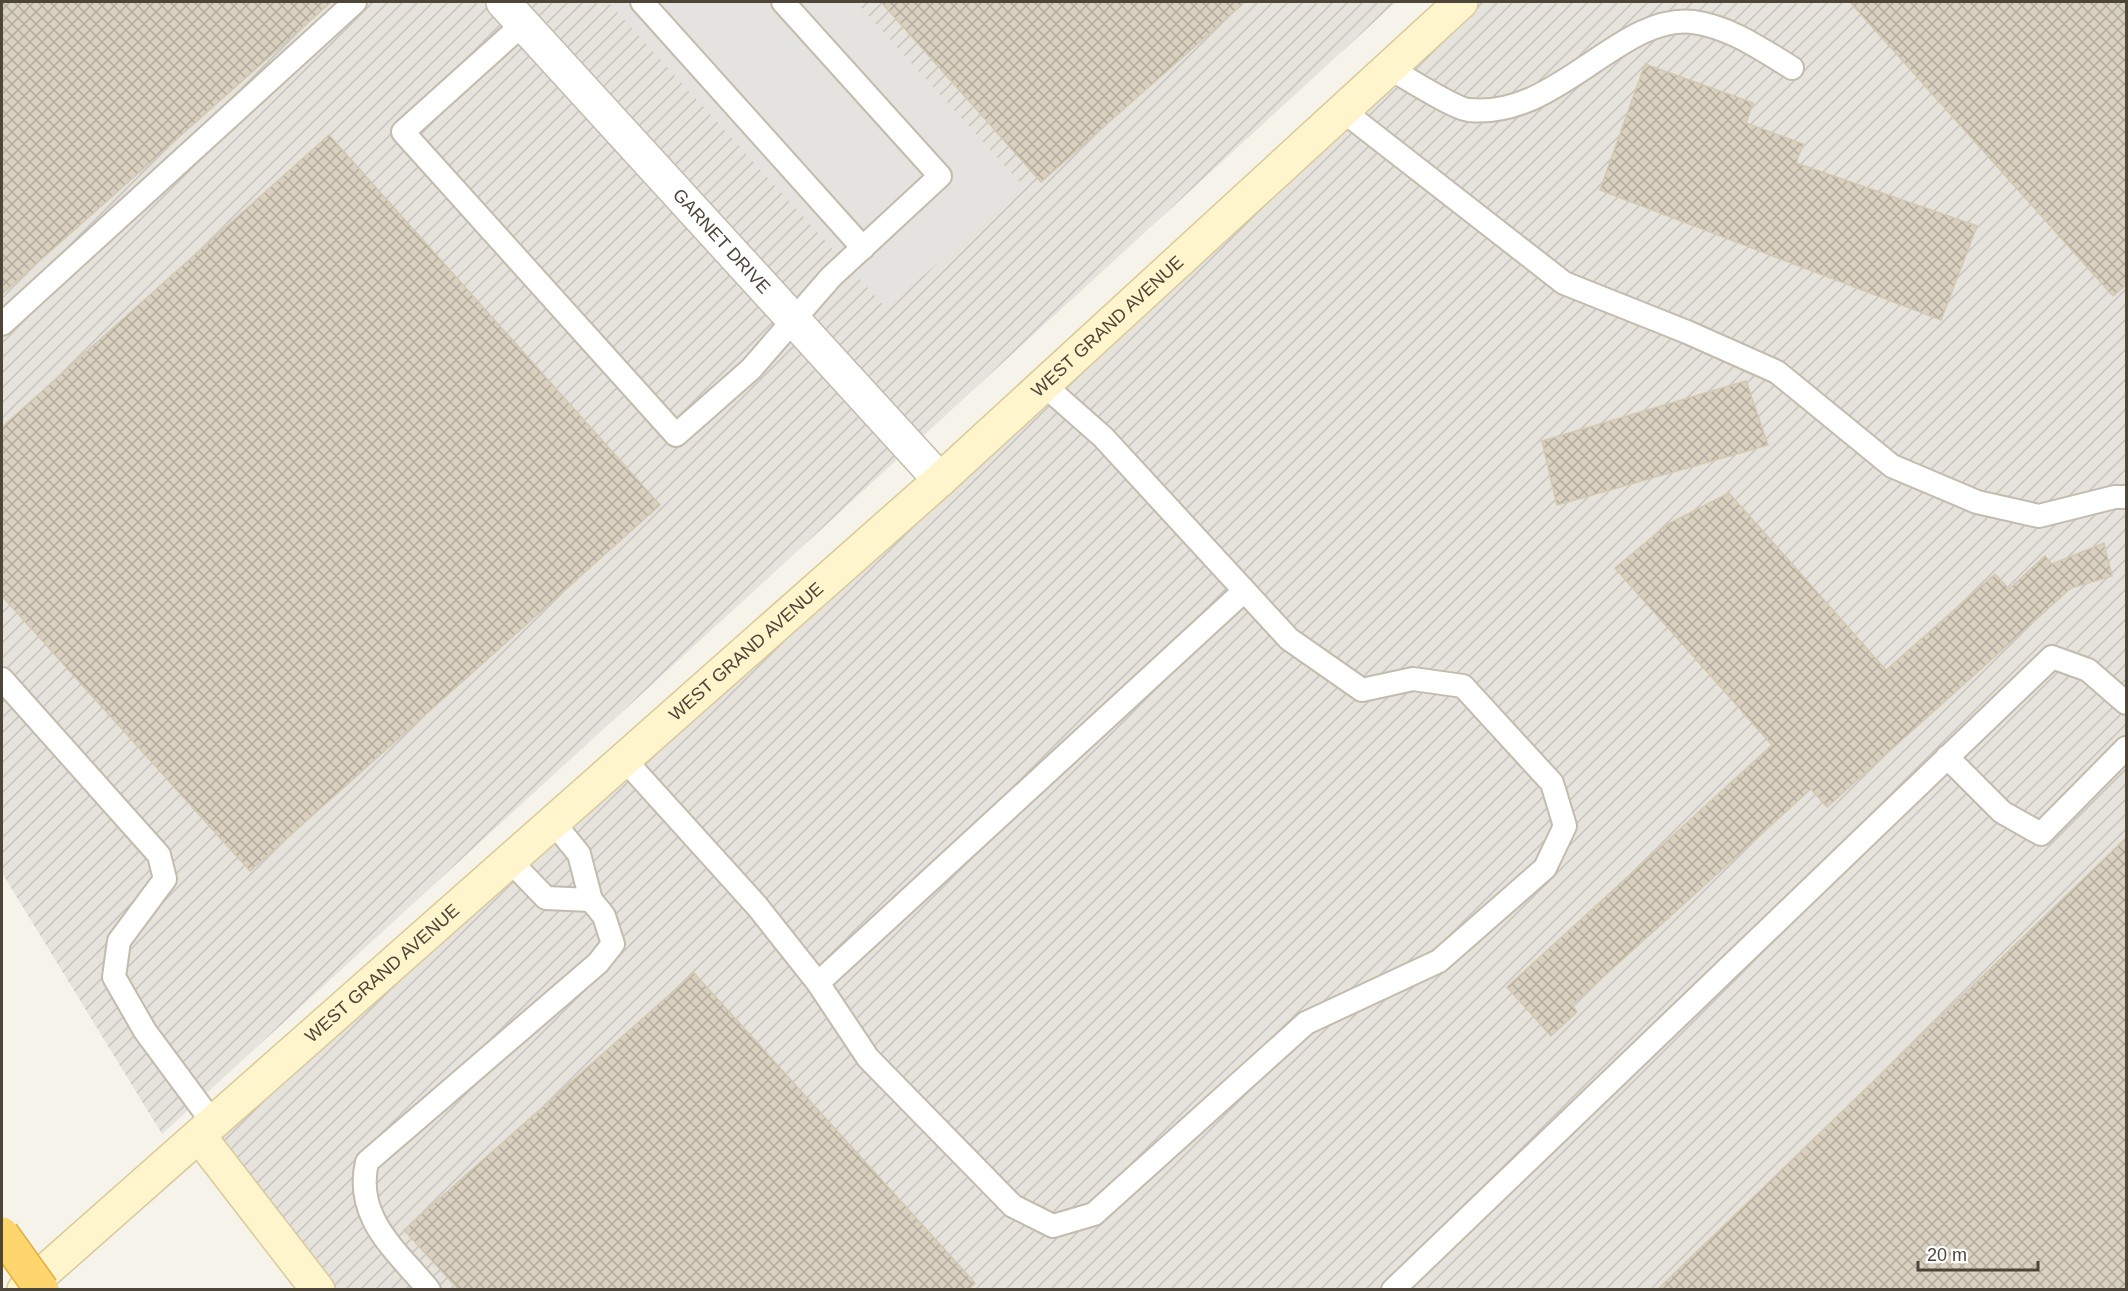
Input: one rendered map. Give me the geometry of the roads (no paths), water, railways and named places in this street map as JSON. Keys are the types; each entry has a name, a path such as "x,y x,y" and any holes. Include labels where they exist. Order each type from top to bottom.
{"highway":[{"path":"2,1234 42,1290"}],"main road":[{"name":"WEST GRAND AVENUE","path":"24,1290 940,480 1461,2"},
{"path":"206,1130 318,1290"}],"street":[{"name":"GARNET DRIVE","path":"513,13 792,321 940,480"}],"lane":[{"path":"2,324 355,2"},
{"path":"642,2 863,248"},
{"path":"513,13 403,132 676,435 751,369 831,277 940,176 783,2"},
{"path":"1389,68 1467,111 1500,109 1541,96 1649,28 1692,22 1735,34 1792,68"},
{"path":"1342,110 1564,283 1687,332 1777,372 1892,466 1977,502 2039,516 2115,497 2127,497"},
{"path":"624,759 757,906 818,983 868,1058 1013,1206 1053,1226 1094,1214 1306,1023 1439,961 1545,868 1565,826 1552,783 1463,686 1413,680 1362,690 1289,639 1102,437 1044,385"},
{"path":"818,983 1244,592"},
{"path":"1393,1290 2052,657 2088,670 2127,703"},
{"path":"2,680 159,855 165,879 119,941 114,977 206,1130"},
{"path":"1947,757 2002,812 2041,834 2127,748"},
{"path":"429,1290 372,1220 362,1183 368,1162 598,963 613,944 604,916 591,900 579,854 554,822"},
{"path":"510,861 546,898 591,900"}]}
